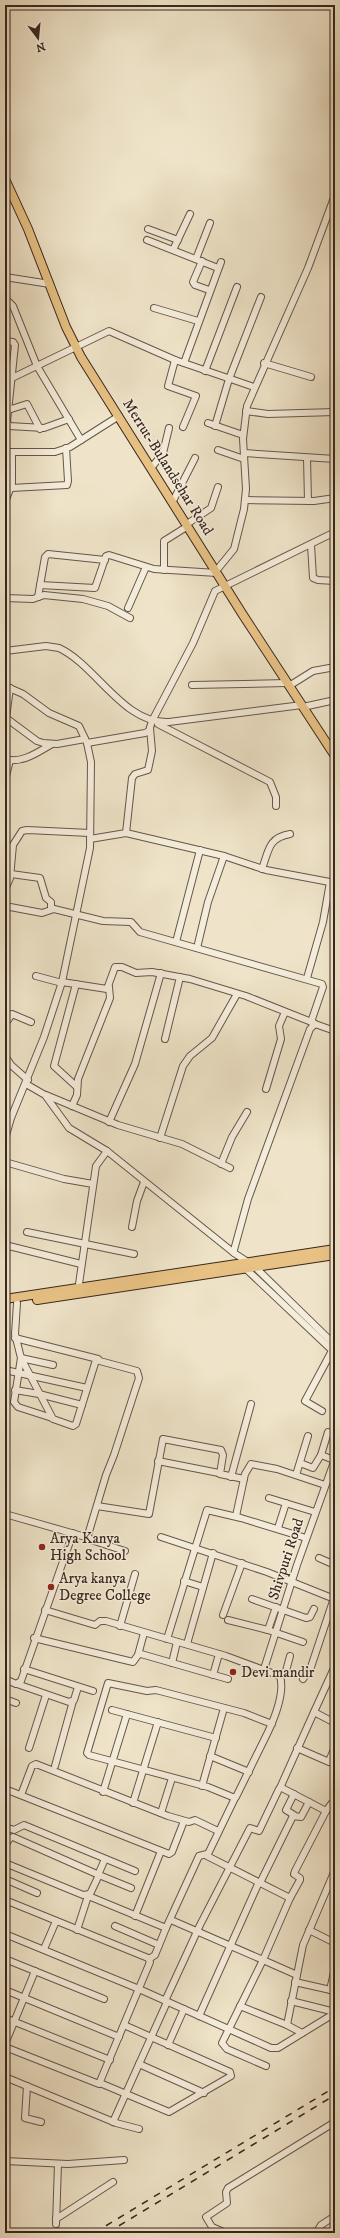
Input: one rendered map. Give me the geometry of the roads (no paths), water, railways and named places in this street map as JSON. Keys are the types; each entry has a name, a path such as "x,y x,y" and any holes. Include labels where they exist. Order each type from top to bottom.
{"main road":[{"name":"Merrut-Bulandsehar Road","path":"5,179 76,347 288,685 335,756"},
{"path":"5,1305 78,1291 245,1265 335,1249"},
{"path":"245,1265 254,1266 335,1255"},
{"path":"5,1299 78,1291"}],"street":[{"path":"40,585 95,588 105,560 109,555 146,567 164,570 217,572 234,549 245,500 243,435 246,411 254,387 308,268 335,195"},
{"path":"173,250 190,214"},
{"path":"209,290 196,285 193,282 210,223"},
{"path":"148,229 178,240"},
{"path":"147,240 199,260 219,265 184,364"},
{"path":"5,277 50,284"},
{"path":"205,371 236,287"},
{"path":"215,426 229,379 261,297"},
{"path":"5,301 10,302 13,306 38,366 81,440"},
{"path":"154,308 198,321"},
{"path":"12,378 109,331 184,364 254,387"},
{"path":"5,341 13,342 15,345 6,424 14,428 40,429 69,419"},
{"path":"175,360 168,386 196,396 184,427"},
{"path":"264,364 310,377"},
{"path":"8,410 27,404 40,429"},
{"path":"246,411 268,414 335,412"},
{"path":"5,452 48,453 66,448 119,416"},
{"path":"208,423 243,435"},
{"path":"152,467 163,453 169,428"},
{"path":"11,488 67,485 66,448"},
{"path":"218,450 244,456 335,459"},
{"path":"5,502 11,488 12,481 12,453"},
{"path":"173,501 195,458"},
{"path":"307,458 308,501"},
{"path":"5,480 12,481"},
{"path":"164,570 164,541 211,508 218,487"},
{"path":"245,500 308,501 335,498"},
{"path":"5,1139 27,1082 62,982 90,836 92,783 86,741 77,723 49,713 23,694 8,687 6,715 8,720 37,741 52,744 86,741 145,734 150,728 193,643 215,591 335,532"},
{"path":"311,545 313,578 318,580 335,581"},
{"path":"38,597 48,554 105,560"},
{"path":"128,608 146,567"},
{"path":"5,598 38,597 44,595 94,602 111,607 130,618"},
{"path":"5,651 46,646 59,648 132,710 268,780 273,787 276,806"},
{"path":"192,685 288,685 313,672 335,667"},
{"path":"153,722 169,722 302,706 335,700"},
{"path":"126,833 132,778 135,774 148,770 151,764 150,728"},
{"path":"5,780 7,760 28,757 52,744"},
{"path":"5,890 13,845 22,831 27,830 90,836 126,833 224,856 262,869 332,883 323,922 306,978"},
{"path":"262,869 273,841 281,836 290,834"},
{"path":"176,942 200,850"},
{"path":"197,948 208,902 224,856"},
{"path":"9,872 40,878 46,898 51,902 51,909"},
{"path":"5,906 42,913 51,909 103,920 131,922 135,924 138,931 306,978 323,985 313,1023 248,1199 234,1253"},
{"path":"72,1106 77,1095 78,1079 110,998 109,987 114,970 118,966 136,973 161,974 180,977 237,994 335,1031"},
{"path":"109,1122 137,1059 161,974"},
{"path":"36,976 104,989 109,987"},
{"path":"165,1039 180,977"},
{"path":"76,984 54,1066 58,1072 77,1087"},
{"path":"160,1138 183,1066 194,1052 212,1038 237,994"},
{"path":"266,1089 281,1039 279,1026 285,1012"},
{"path":"5,1020 8,1020 12,1014 31,1022"},
{"path":"5,1056 11,1065 27,1082 45,1095 109,1122 182,1144 230,1168"},
{"path":"45,1095 66,1126 107,1152 234,1253 334,1349 305,1401 322,1411"},
{"path":"220,1164 232,1137 246,1112"},
{"path":"78,1291 96,1166 102,1155 107,1152"},
{"path":"5,1162 64,1179 93,1184"},
{"path":"132,1227 137,1202 144,1182"},
{"path":"27,1232 134,1254"},
{"path":"5,1245 81,1264"},
{"path":"254,1266 299,1315"},
{"path":"17,1303 15,1338 21,1358 52,1418"},
{"path":"15,1338 98,1359 137,1371 139,1375 90,1532 87,1535"},
{"path":"21,1358 53,1365"},
{"path":"21,1358 17,1372 15,1390 14,1402 16,1406 75,1425 94,1361 98,1359"},
{"path":"5,1370 87,1388"},
{"path":"15,1390 39,1394 82,1405"},
{"path":"231,1477 251,1404"},
{"path":"300,1463 313,1468 321,1455 328,1432"},
{"path":"296,1475 308,1436"},
{"path":"97,1506 148,1515 163,1439 183,1442 222,1452 219,1473"},
{"path":"321,1455 335,1459"},
{"name":"Shivpuri Road","path":"264,1669 306,1538 335,1459"},
{"path":"158,1461 244,1479"},
{"path":"236,1516 244,1479 248,1466 251,1464 277,1469 325,1485"},
{"path":"269,1498 315,1512"},
{"path":"278,1528 286,1503"},
{"path":"167,1639 194,1547 207,1510 236,1516 306,1538"},
{"path":"5,1514 73,1533 87,1535 91,1540 125,1551"},
{"path":"17,1684 20,1681 34,1638 73,1533"},
{"path":"161,1537 242,1563 334,1598 311,1666 303,1679"},
{"path":"187,1644 213,1553"},
{"path":"320,1558 335,1565"},
{"path":"223,1615 242,1563"},
{"path":"120,1626 135,1574"},
{"path":"184,1581 203,1587"},
{"path":"252,1599 308,1618 314,1609"},
{"path":"268,1630 276,1607"},
{"path":"45,1610 95,1625 101,1621 187,1644 264,1669 280,1676"},
{"path":"228,1620 276,1632 303,1642"},
{"path":"34,1638 133,1662 138,1655 144,1633"},
{"path":"172,1663 177,1642"},
{"path":"138,1655 141,1654 228,1679"},
{"path":"213,1675 219,1654"},
{"path":"207,1854 272,1724 278,1704 280,1676 286,1671 290,1656"},
{"path":"113,2122 198,1931 250,1828 259,1831 335,1666"},
{"path":"24,1669 93,1691"},
{"path":"5,1680 46,1694 73,1701"},
{"path":"328,1681 335,1684"},
{"path":"235,1798 202,1786 89,1756 87,1753 108,1683 147,1691 156,1690 244,1713 272,1724"},
{"path":"55,1766 78,1687"},
{"path":"29,1748 46,1694"},
{"path":"5,1699 16,1703"},
{"path":"202,1786 224,1708"},
{"path":"112,1710 216,1738"},
{"path":"314,1712 335,1724"},
{"path":"103,1792 127,1714"},
{"path":"133,1803 158,1722"},
{"path":"329,1762 335,1747"},
{"path":"297,1748 335,1765"},
{"path":"210,1756 248,1772"},
{"path":"21,1795 32,1766 36,1764 161,1814 184,1821 190,1822 195,1820 218,1831"},
{"path":"161,1814 172,1778"},
{"path":"280,1788 326,1811"},
{"path":"5,1789 169,1854 172,1852 184,1821"},
{"path":"294,1794 286,1810 294,1815 301,1817 309,1802"},
{"path":"266,2066 224,2047 222,2043 263,1960 290,1898 300,1880 300,1878 294,1874 294,1871 326,1811 333,1804 335,1796"},
{"path":"199,2016 260,1882 294,1815"},
{"path":"5,1827 14,1830 24,1825 135,1871"},
{"path":"6,1844 10,1838 13,1837 131,1888"},
{"path":"135,1916 160,1851"},
{"path":"207,1854 208,1858 260,1882 290,1898"},
{"path":"100,2083 150,1962 149,1959 152,1958 159,1944 199,1856 207,1854"},
{"path":"76,1930 87,1896 90,1894 105,1859"},
{"path":"5,1863 166,1928"},
{"path":"287,2025 303,1945 335,1870"},
{"path":"5,1880 37,1893"},
{"path":"5,1900 149,1959"},
{"path":"170,1920 297,1974"},
{"path":"44,1950 56,1921"},
{"path":"115,1926 159,1944"},
{"path":"309,1930 335,1943"},
{"path":"5,1934 139,1989 275,2049 335,2013"},
{"path":"5,1959 104,1999"},
{"path":"295,1982 332,1991 335,1968"},
{"path":"5,2044 35,1971"},
{"path":"5,1990 119,2037"},
{"path":"291,2001 335,2013"},
{"path":"240,2006 287,2025 302,2033"},
{"path":"168,2045 184,2009"},
{"path":"5,2018 110,2060"},
{"path":"5,2047 97,2084 100,2083 127,2093 169,2112 231,2076 231,2073 150,2038 124,2025"},
{"path":"139,2064 204,2093"},
{"path":"5,2077 113,2122 139,2129"},
{"path":"27,2086 26,2119 41,2122"},
{"path":"226,2233 212,2227 206,2217 227,2202 226,2192 228,2188 335,2122"},
{"path":"5,2161 58,2164 124,2160"},
{"path":"58,2164 56,2221 113,2182"},
{"path":"316,2233 321,2224 334,2218"}],"railway":[{"path":"94,2233 335,2087"},
{"path":"107,2233 335,2095"}],"place":[{"name":"Arya Kanya High School","path":"42,1547"},
{"name":"Arya kanya Degree College","path":"51,1587"},
{"name":"Devi mandir","path":"233,1672"}]}
